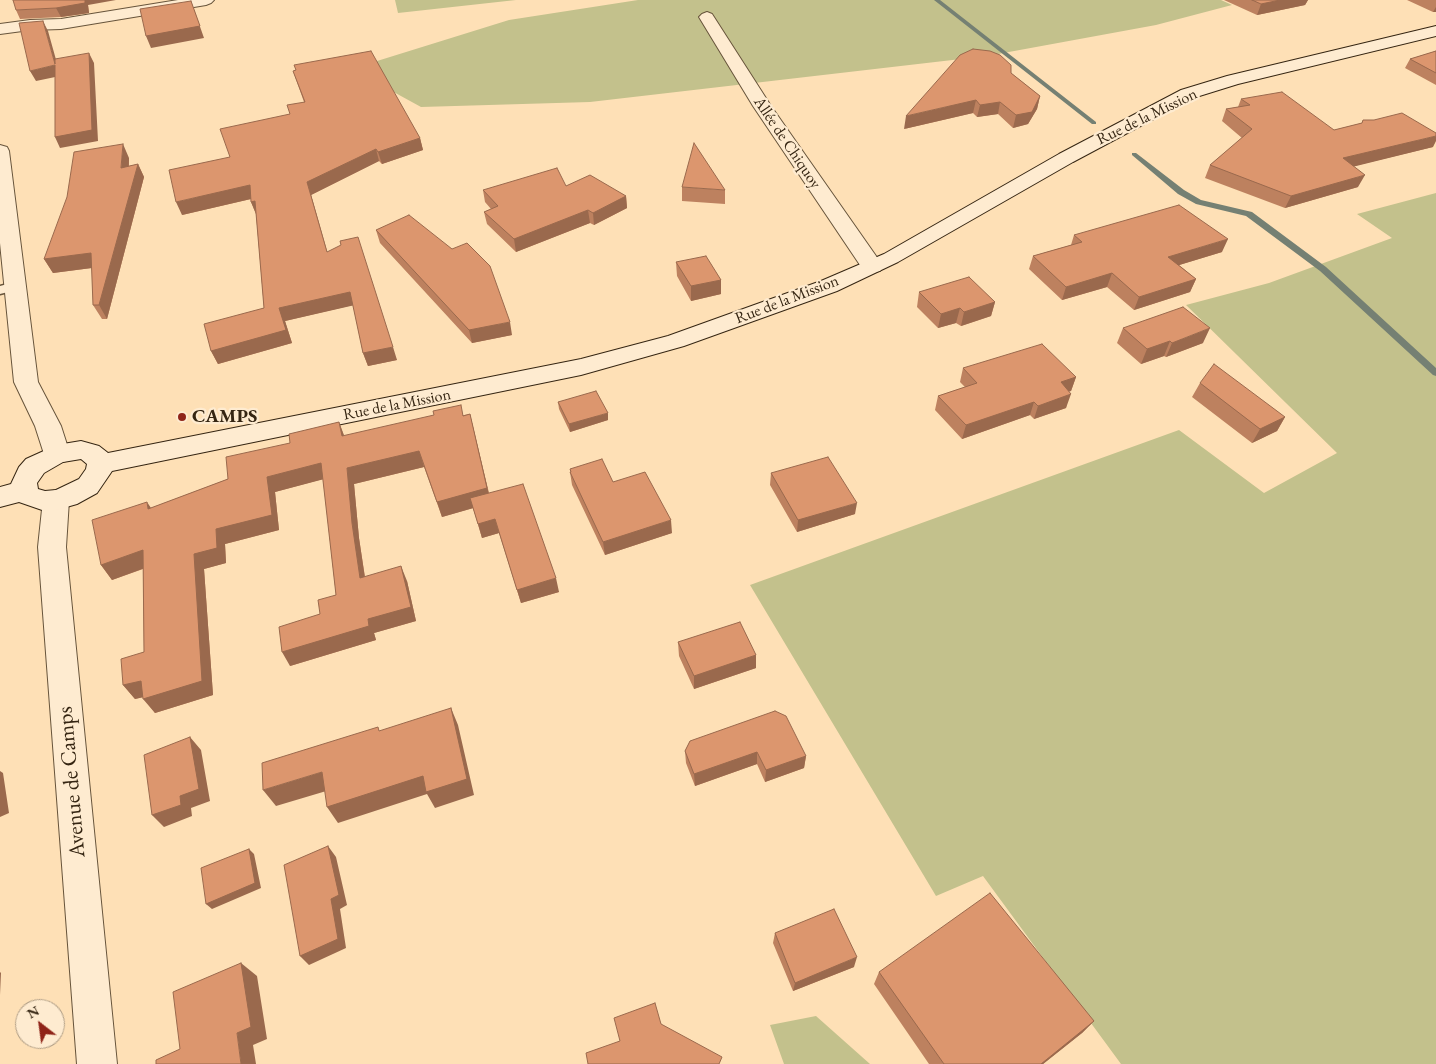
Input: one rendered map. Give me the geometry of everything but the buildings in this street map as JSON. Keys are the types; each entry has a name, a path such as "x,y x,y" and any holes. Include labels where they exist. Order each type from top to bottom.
{"main road":[{"path":"0,29 30,25 61,24 206,0"},
{"name":"Allée de Chiquoy","path":"707,17 762,106 872,266"},
{"name":"Rue de la Mission","path":"100,464 580,367 676,341 829,286 891,258 1066,158 1188,94 1233,80 1436,31"},
{"path":"1,164 8,288 26,382 48,426 58,454"},
{"path":"81,450 90,452 97,457 100,464 100,471 88,486 68,498 36,500 12,493 24,483 28,474 35,466 58,454 81,450"},
{"name":"Avenue de Camps","path":"56,500 52,547 96,1064"}],"shaded area":[{"path":"395,0 516,0 398,13"},
{"path":"638,0 1221,0 1232,5 1156,25 987,56 590,102 421,107 390,90 361,66 509,20"},
{"path":"1436,193 1436,1064 1121,1064 983,876 936,896 750,585 1179,430 1264,493 1337,453 1186,305 1269,283 1392,238 1357,214"},
{"path":"816,1016 870,1064 784,1064 770,1025"}],"waterway":[{"path":"937,0 1094,123"},
{"path":"1134,154 1181,192 1199,202 1249,214 1323,269 1436,373"}],"place":[{"name":"CAMPS","path":"182,417"}]}
